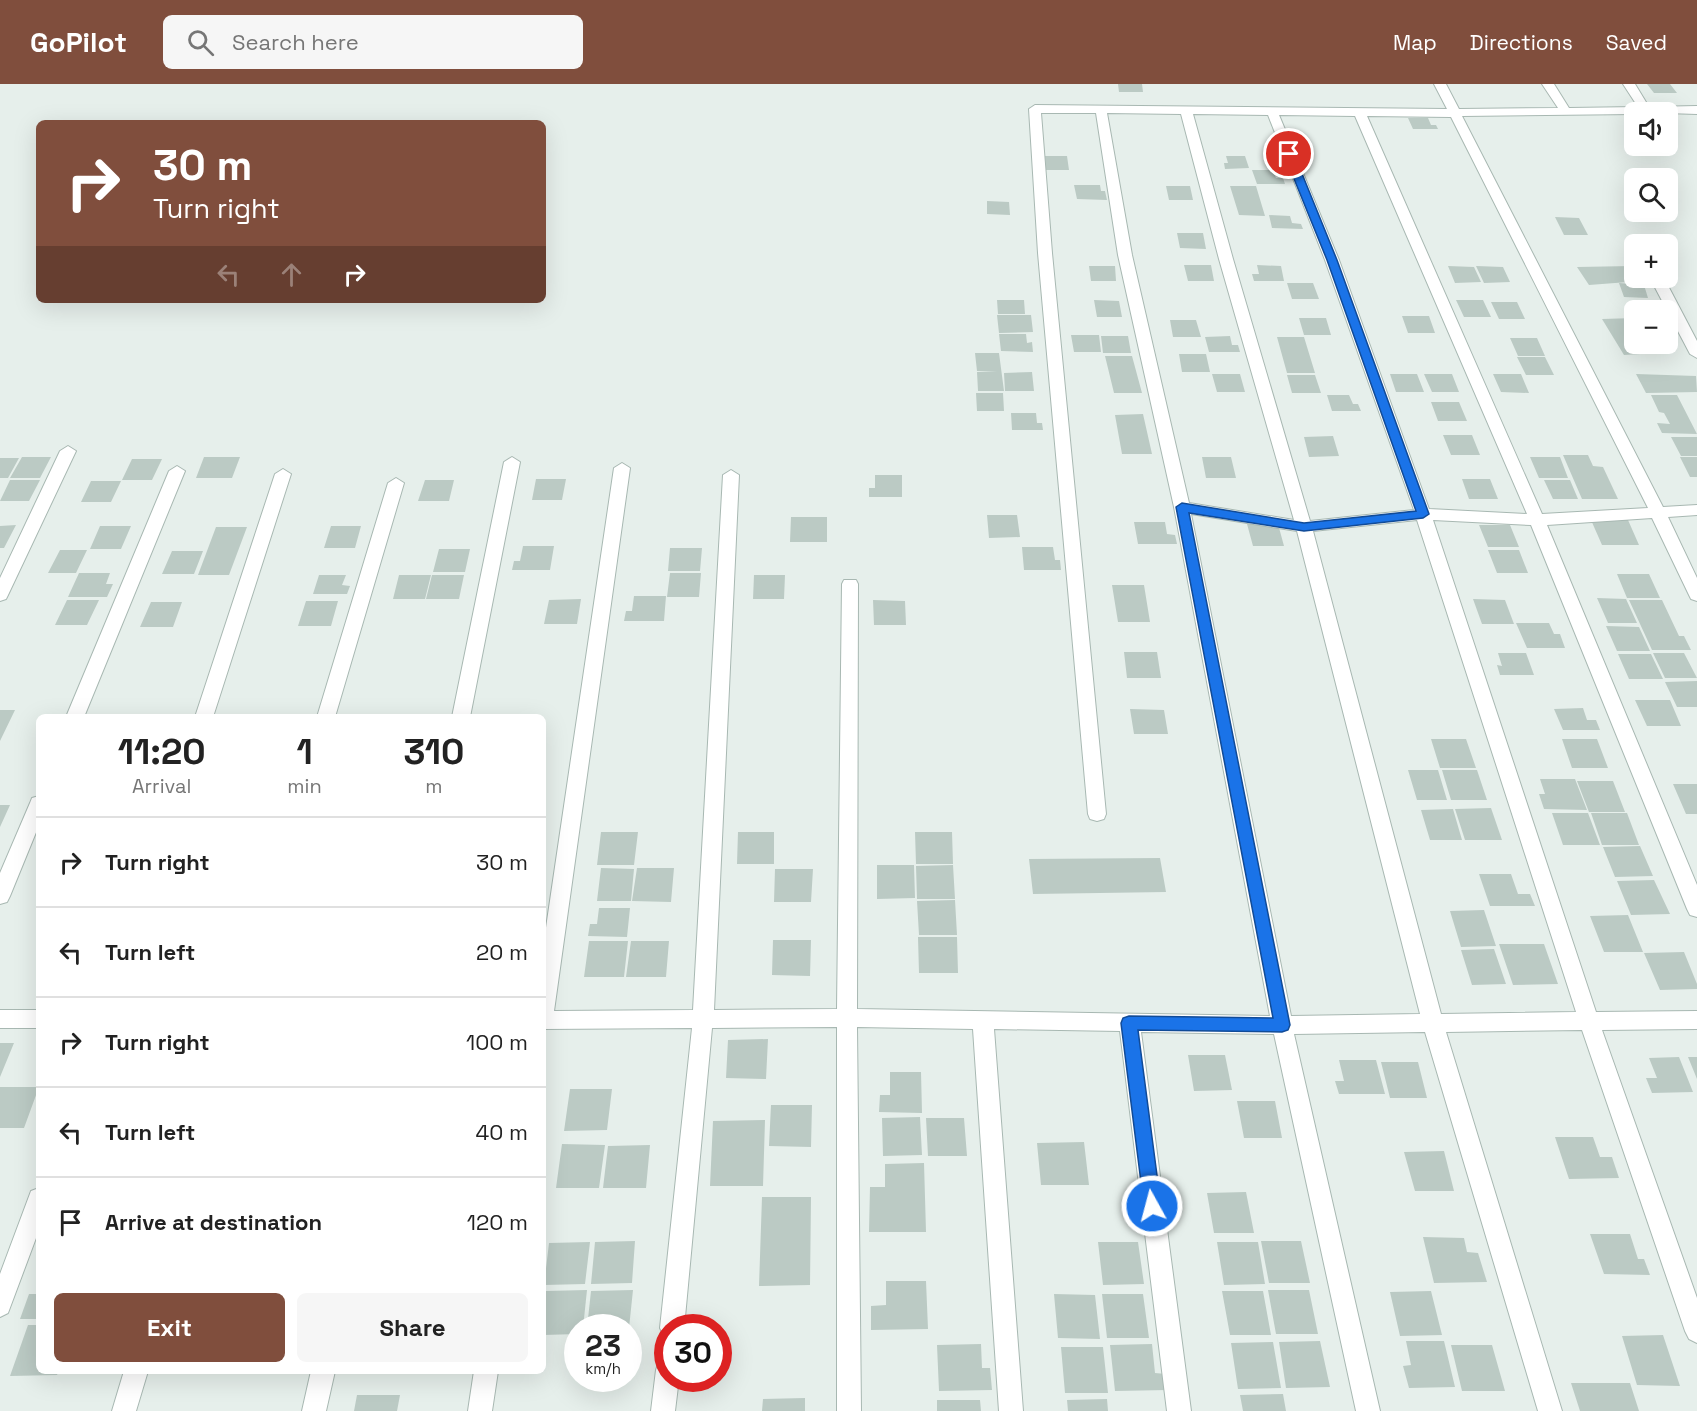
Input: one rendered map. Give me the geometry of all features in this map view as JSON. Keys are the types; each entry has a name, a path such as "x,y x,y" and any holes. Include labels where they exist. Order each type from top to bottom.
{"street":[{"path":"1440,84 1657,511 1697,595"},
{"path":"1548,84 1566,112"},
{"path":"1629,84 1640,102"},
{"path":"1097,814 1046,265 1035,109 1453,113 1624,111"},
{"path":"1101,110 1125,255 1182,507 1282,1025 1368,1411"},
{"path":"1186,110 1226,259 1304,527 1432,1024 1550,1411"},
{"path":"1678,110 1697,110"},
{"path":"1272,111 1332,260 1423,514 1589,1022 1697,1331"},
{"path":"1359,112 1537,520 1697,909"},
{"path":"1662,288 1697,354"},
{"path":"0,595 68,451"},
{"path":"462,714 512,462"},
{"path":"546,997 622,468"},
{"path":"76,714 177,471"},
{"path":"205,714 283,474"},
{"path":"673,1314 703,1018 731,475"},
{"path":"327,714 396,483"},
{"path":"1182,507 1304,527 1423,514 1537,520 1697,510"},
{"path":"849,1411 847,1017 850,584"},
{"path":"0,896 36,809"},
{"path":"546,1018 847,1017 1282,1025 1697,1020"},
{"path":"0,1019 36,1019"},
{"path":"983,1020 1011,1411"},
{"path":"1129,1023 1179,1411"},
{"path":"0,1305 36,1207"},
{"path":"124,1411 135,1374"},
{"path":"314,1411 322,1374"},
{"path":"480,1411 486,1374"},
{"path":"663,1411 665,1392"}],"building":[{"path":"1118,84 1142,84 1143,92 1119,92"},
{"path":"1647,84 1670,84 1677,93 1654,93"},
{"path":"1408,118 1428,118 1431,125 1436,125 1438,129 1413,129"},
{"path":"1045,156 1067,156 1069,170 1046,170"},
{"path":"1226,156 1245,156 1249,168 1225,169 1224,163 1228,163"},
{"path":"1252,170 1273,170 1276,178 1283,178 1285,184 1257,184"},
{"path":"1074,185 1100,185 1101,191 1105,191 1107,200 1077,199"},
{"path":"1166,186 1190,186 1193,200 1169,200"},
{"path":"1230,186 1256,186 1265,216 1239,215"},
{"path":"987,201 1009,202 1010,215 987,214"},
{"path":"1269,215 1290,216 1292,223 1301,224 1303,229 1272,228"},
{"path":"1555,217 1579,218 1588,235 1564,235"},
{"path":"1177,233 1203,233 1206,249 1180,248"},
{"path":"1184,265 1211,265 1214,281 1188,281"},
{"path":"1257,265 1281,266 1284,281 1254,281 1252,274 1259,274"},
{"path":"1089,266 1115,266 1116,281 1091,281"},
{"path":"1448,266 1474,267 1481,282 1455,283"},
{"path":"1476,266 1503,267 1510,282 1484,283"},
{"path":"1624,266 1624,282 1589,285 1577,267"},
{"path":"1287,283 1313,283 1319,299 1292,299"},
{"path":"1619,283 1624,283 1624,288 1645,288 1648,298 1624,297"},
{"path":"997,300 1024,300 1025,314 998,314"},
{"path":"1094,300 1119,301 1122,317 1097,317"},
{"path":"1456,300 1483,300 1491,317 1464,317"},
{"path":"1491,302 1517,302 1525,319 1499,319"},
{"path":"997,315 1031,315 1033,332 999,333"},
{"path":"1402,316 1429,316 1435,333 1408,333"},
{"path":"1299,318 1326,318 1331,335 1304,335"},
{"path":"1624,318 1624,354 1640,354 1624,355 1602,319"},
{"path":"1170,320 1196,320 1201,337 1173,337"},
{"path":"999,334 1026,334 1027,343 1032,342 1033,352 1001,351"},
{"path":"1071,335 1099,335 1101,352 1074,352"},
{"path":"1101,336 1128,336 1131,353 1103,353"},
{"path":"1230,336 1232,345 1238,345 1240,352 1209,352 1205,337"},
{"path":"1277,337 1304,337 1315,373 1287,373"},
{"path":"1510,338 1537,338 1545,356 1518,356"},
{"path":"975,353 999,353 1004,391 978,391 977,372 997,371 977,371"},
{"path":"1179,354 1206,354 1210,372 1182,372"},
{"path":"1105,356 1132,356 1142,393 1114,393"},
{"path":"1517,357 1545,357 1554,375 1526,375"},
{"path":"1032,372 1034,391 1005,391 1004,373"},
{"path":"1212,374 1240,374 1245,392 1217,392"},
{"path":"1390,374 1417,374 1424,392 1396,392"},
{"path":"1424,374 1452,374 1459,392 1432,392"},
{"path":"1493,374 1521,374 1529,393 1501,392"},
{"path":"1636,374 1696,376 1697,392 1646,393"},
{"path":"1287,375 1315,375 1321,393 1292,393"},
{"path":"976,393 1003,393 1004,411 977,411"},
{"path":"1327,395 1349,395 1353,404 1358,404 1361,411 1332,411"},
{"path":"1651,395 1677,395 1697,434 1662,433 1657,423 1670,424 1664,413 1659,412"},
{"path":"1431,402 1459,402 1467,421 1438,421"},
{"path":"1011,413 1036,413 1037,423 1042,423 1043,430 1012,430"},
{"path":"1143,414 1152,454 1122,454 1115,415"},
{"path":"1443,435 1472,435 1480,455 1451,455"},
{"path":"1333,436 1339,456 1309,457 1304,437"},
{"path":"1671,437 1697,437 1697,456 1681,456"},
{"path":"1563,455 1588,455 1593,466 1603,467 1618,499 1582,499"},
{"path":"22,457 51,457 40,478 10,478"},
{"path":"204,457 240,457 232,478 196,478"},
{"path":"1202,457 1231,457 1236,478 1206,478"},
{"path":"1530,457 1560,457 1568,478 1539,478"},
{"path":"1680,457 1697,457 1697,477 1690,477"},
{"path":"0,458 19,458 8,478 0,478"},
{"path":"132,459 162,459 152,480 122,480"},
{"path":"875,475 902,475 902,497 869,497 869,488 875,488"},
{"path":"536,479 566,479 562,500 532,500"},
{"path":"1462,479 1490,479 1498,499 1469,499"},
{"path":"10,480 40,480 29,501 0,501"},
{"path":"425,480 454,480 449,501 418,501"},
{"path":"1544,480 1570,480 1578,499 1553,499"},
{"path":"91,481 121,481 111,502 81,502"},
{"path":"987,515 1017,515 1020,537 989,538"},
{"path":"791,517 827,517 827,542 790,542"},
{"path":"1591,520 1628,520 1639,545 1602,545"},
{"path":"1134,522 1165,522 1167,534 1175,535 1177,544 1138,544"},
{"path":"1247,524 1278,524 1284,546 1253,546"},
{"path":"16,525 4,548 0,548 0,526"},
{"path":"1479,525 1510,525 1519,547 1488,547"},
{"path":"100,526 131,526 121,549 90,549"},
{"path":"331,526 361,526 355,548 324,548"},
{"path":"216,527 247,527 229,575 198,575"},
{"path":"523,546 554,546 550,570 512,570 514,561 520,561"},
{"path":"1022,547 1053,547 1055,560 1060,560 1061,570 1024,570"},
{"path":"670,548 702,548 700,571 668,571"},
{"path":"439,549 470,549 465,572 433,572"},
{"path":"60,550 87,550 76,573 48,573"},
{"path":"1488,550 1519,550 1528,573 1497,573"},
{"path":"172,551 203,551 194,574 162,574"},
{"path":"79,573 110,573 106,584 113,584 107,597 68,597"},
{"path":"670,573 701,573 699,597 667,597"},
{"path":"1617,574 1649,574 1660,598 1627,598"},
{"path":"319,575 346,575 342,585 350,586 347,594 313,594"},
{"path":"399,575 431,575 425,599 393,599"},
{"path":"432,575 464,575 459,599 426,599"},
{"path":"754,575 785,575 784,599 753,599"},
{"path":"1112,585 1144,585 1150,622 1118,622"},
{"path":"634,596 666,596 664,621 624,621 626,611 632,611"},
{"path":"1597,598 1626,599 1637,623 1608,623"},
{"path":"581,599 577,624 544,624 549,600"},
{"path":"1473,599 1505,600 1514,624 1482,624"},
{"path":"67,600 99,600 87,625 55,625"},
{"path":"873,600 905,601 906,625 874,625"},
{"path":"1629,600 1662,600 1679,636 1684,636 1691,650 1652,650"},
{"path":"306,601 338,601 331,626 298,626"},
{"path":"151,602 182,602 173,627 140,627"},
{"path":"1516,623 1549,623 1554,634 1560,634 1565,648 1527,648"},
{"path":"1606,626 1639,627 1650,651 1617,651"},
{"path":"1124,652 1157,652 1161,678 1127,678"},
{"path":"1498,653 1526,653 1534,675 1500,675 1497,665 1502,666"},
{"path":"1653,653 1684,653 1697,678 1665,678"},
{"path":"1618,654 1651,654 1663,679 1629,679"},
{"path":"1697,681 1697,707 1677,707 1665,682"},
{"path":"1635,700 1670,700 1681,726 1647,726"},
{"path":"1583,708 1587,720 1596,720 1600,730 1563,730 1554,709"},
{"path":"1130,709 1164,710 1168,734 1134,734"},
{"path":"0,710 15,710 0,741"},
{"path":"1431,739 1466,739 1476,768 1440,768"},
{"path":"1562,739 1597,739 1608,768 1572,768"},
{"path":"1408,770 1438,770 1447,800 1417,800"},
{"path":"1442,770 1477,770 1487,800 1451,800"},
{"path":"1540,779 1575,779 1587,810 1544,809 1539,794 1545,794"},
{"path":"1577,781 1613,781 1625,812 1589,812"},
{"path":"1673,784 1697,784 1697,814 1686,814"},
{"path":"0,805 10,805 0,827"},
{"path":"1491,808 1502,840 1465,840 1455,809"},
{"path":"1453,809 1462,840 1430,840 1421,810"},
{"path":"1552,813 1588,813 1600,845 1563,845"},
{"path":"1591,813 1627,813 1639,845 1602,845"},
{"path":"601,832 638,832 634,865 597,865"},
{"path":"738,832 774,832 774,864 737,864"},
{"path":"915,832 952,832 953,864 916,864"},
{"path":"1640,846 1653,876 1615,877 1603,847"},
{"path":"1160,858 1166,892 1033,894 1029,859"},
{"path":"877,865 914,865 915,898 877,899"},
{"path":"953,865 955,899 917,899 916,866"},
{"path":"601,868 634,869 631,901 597,901"},
{"path":"637,868 674,868 671,902 632,901"},
{"path":"775,869 813,869 811,902 774,902"},
{"path":"1479,874 1511,874 1518,894 1530,894 1535,906 1490,906"},
{"path":"1654,880 1670,914 1631,915 1617,881"},
{"path":"955,900 957,935 919,935 917,901"},
{"path":"599,908 630,908 627,937 588,936 590,924 597,924"},
{"path":"1484,910 1496,946 1461,947 1450,911"},
{"path":"1628,915 1643,952 1604,952 1590,916"},
{"path":"918,937 957,937 958,973 919,973"},
{"path":"773,940 811,940 810,976 772,975"},
{"path":"589,941 628,941 624,977 584,977"},
{"path":"631,941 669,941 666,977 626,977"},
{"path":"1499,944 1544,944 1558,984 1513,985"},
{"path":"1494,949 1506,984 1472,985 1461,950"},
{"path":"1684,952 1697,989 1660,990 1644,953"},
{"path":"768,1039 766,1079 726,1078 728,1040"},
{"path":"0,1043 14,1043 0,1077"},
{"path":"1188,1055 1225,1055 1232,1090 1194,1091"},
{"path":"1679,1057 1693,1092 1652,1093 1646,1078 1657,1078 1649,1058"},
{"path":"1688,1057 1697,1057 1697,1079"},
{"path":"1339,1060 1376,1060 1385,1094 1339,1094 1335,1081 1344,1081"},
{"path":"1381,1062 1418,1062 1427,1098 1390,1098"},
{"path":"890,1072 921,1072 922,1113 879,1112 880,1095 890,1095"},
{"path":"0,1087 36,1087 36,1095 24,1128 0,1128"},
{"path":"570,1089 612,1089 607,1130 564,1131"},
{"path":"1237,1101 1275,1101 1282,1138 1244,1138"},
{"path":"771,1105 812,1105 811,1147 769,1146"},
{"path":"920,1117 922,1155 883,1156 882,1118"},
{"path":"926,1118 964,1118 967,1156 928,1156"},
{"path":"765,1120 763,1186 710,1186 713,1121"},
{"path":"1555,1137 1593,1137 1600,1157 1612,1157 1619,1178 1569,1179"},
{"path":"1084,1142 1089,1185 1041,1185 1037,1143"},
{"path":"562,1144 605,1145 599,1188 556,1188"},
{"path":"650,1145 646,1188 603,1188 608,1146"},
{"path":"1444,1151 1454,1191 1415,1191 1404,1152"},
{"path":"924,1163 926,1232 869,1232 870,1187 885,1187 885,1164"},
{"path":"1246,1192 1254,1233 1214,1233 1207,1193"},
{"path":"762,1197 811,1197 810,1285 759,1286"},
{"path":"1590,1234 1630,1234 1638,1259 1644,1259 1650,1275 1604,1274"},
{"path":"1423,1237 1464,1238 1467,1252 1478,1253 1487,1282 1434,1283"},
{"path":"635,1241 632,1283 591,1284 595,1242"},
{"path":"1261,1241 1301,1241 1310,1283 1269,1283"},
{"path":"590,1242 585,1284 546,1285 549,1243"},
{"path":"1098,1242 1138,1242 1144,1284 1103,1285"},
{"path":"1217,1242 1258,1242 1265,1284 1224,1285"},
{"path":"886,1281 926,1281 928,1329 871,1330 871,1306 886,1305"},
{"path":"587,1290 584,1314 564,1314 564,1334 546,1335 546,1291"},
{"path":"633,1290 630,1314 589,1314 591,1291"},
{"path":"1268,1290 1309,1290 1318,1334 1276,1334"},
{"path":"1222,1291 1263,1291 1271,1335 1230,1335"},
{"path":"1431,1291 1442,1335 1400,1336 1390,1292"},
{"path":"29,1294 36,1294 36,1319 20,1319"},
{"path":"1054,1294 1095,1295 1100,1339 1058,1338"},
{"path":"1102,1294 1143,1294 1149,1338 1107,1338"},
{"path":"28,1325 36,1325 36,1374 57,1375 10,1376"},
{"path":"1663,1335 1680,1386 1637,1385 1622,1336"},
{"path":"1320,1341 1330,1387 1286,1388 1279,1342"},
{"path":"1406,1341 1444,1341 1455,1387 1409,1388 1403,1366 1411,1365"},
{"path":"1273,1342 1281,1388 1238,1389 1231,1343"},
{"path":"981,1344 982,1368 990,1368 992,1390 939,1391 937,1345"},
{"path":"1152,1344 1155,1373 1166,1374 1168,1390 1115,1391 1110,1345"},
{"path":"1451,1345 1492,1345 1505,1391 1462,1391"},
{"path":"1061,1347 1103,1347 1108,1393 1065,1393"},
{"path":"1571,1383 1630,1383 1639,1411 1580,1411"},
{"path":"1283,1394 1286,1411 1243,1411 1240,1395"},
{"path":"357,1395 400,1395 397,1411 354,1411"},
{"path":"805,1398 805,1411 762,1411 763,1399"},
{"path":"1107,1399 1108,1411 1068,1411 1067,1400"},
{"path":"937,1400 980,1400 981,1411 937,1411"}],"route":[{"path":"1152,1206 1129,1023 1282,1025 1182,507 1304,527 1423,514 1332,260 1289,154"}]}
